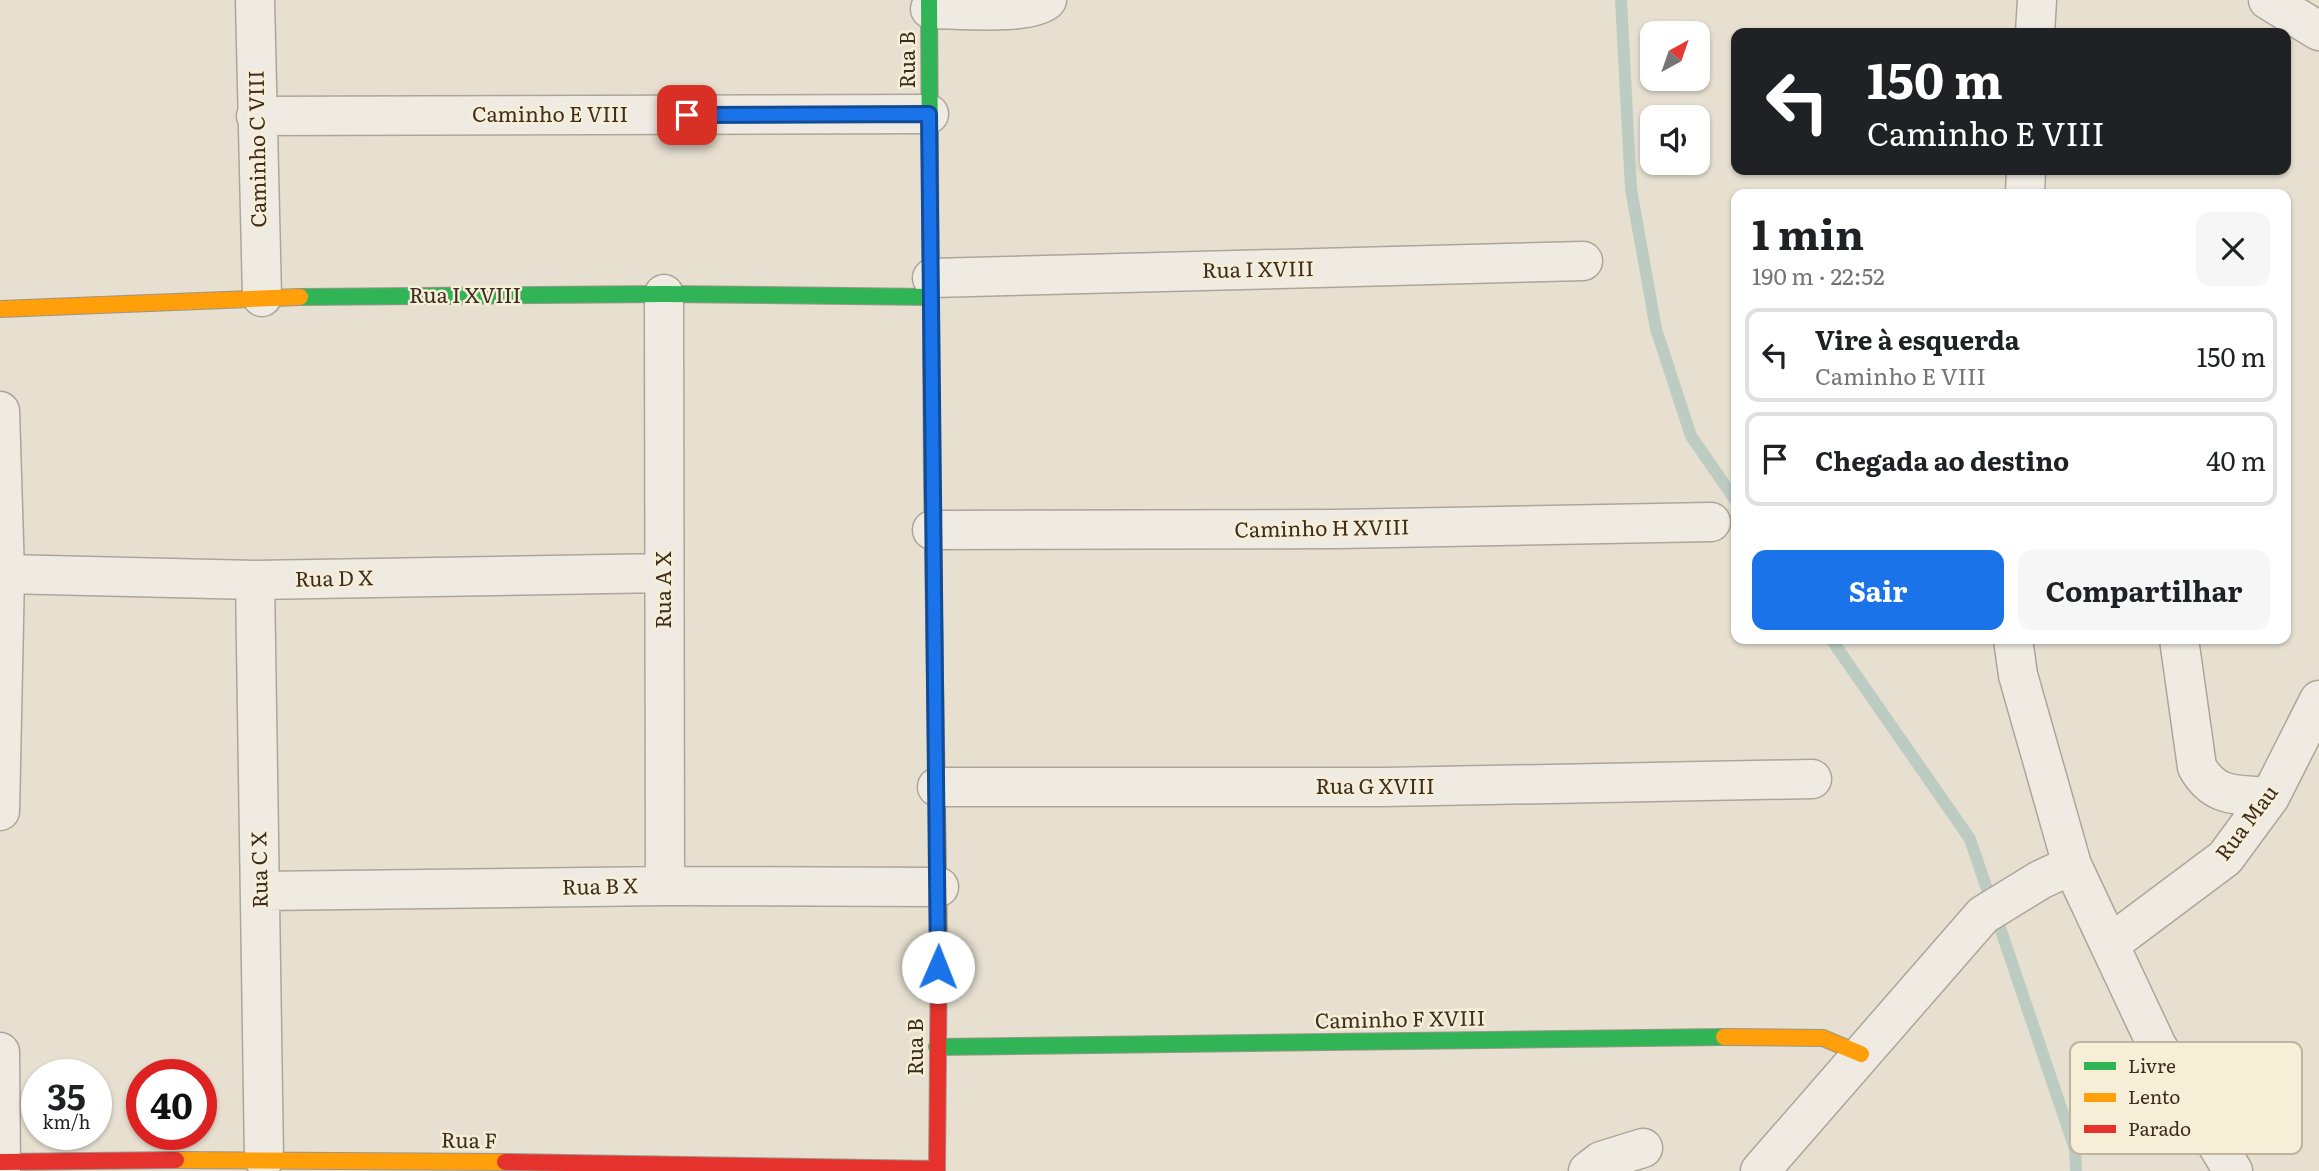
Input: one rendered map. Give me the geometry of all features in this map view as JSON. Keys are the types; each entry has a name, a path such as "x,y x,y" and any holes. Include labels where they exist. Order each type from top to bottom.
{"street":[{"name":"Caminho C VIII","path":"255,0 262,297"},
{"path":"929,5 1023,9 1041,6 1047,0"},
{"path":"2035,28 2037,0"},
{"path":"2268,0 2319,31"},
{"name":"Rua B","path":"929,5 932,530 939,887 937,1170"},
{"name":"Caminho E VIII","path":"256,116 929,114"},
{"name":"Rua I XVIII","path":"0,309 262,297 664,294 932,288 1583,261"},
{"name":"Rua A X","path":"664,294 665,886"},
{"path":"0,411 5,574 0,811"},
{"name":"Caminho H XVIII","path":"932,530 1336,530 1711,522"},
{"name":"Rua D X","path":"5,574 255,580 664,573"},
{"name":"Rua C X","path":"255,580 264,1159"},
{"path":"2014,644 2056,872 2110,944 2155,1042"},
{"path":"2180,644 2197,767 2205,782 2223,793 2270,797"},
{"name":"Rua Mau","path":"2110,944 2225,858 2270,797 2319,700"},
{"name":"Rua G XVIII","path":"937,787 1384,787 1812,779"},
{"path":"1760,1171 1991,908 2056,872"},
{"name":"Rua B X","path":"261,891 665,886 939,887"},
{"name":"Caminho F XVIII","path":"937,1047 1786,1035 1823,1038 1861,1054"},
{"path":"0,1052 1,1165"},
{"path":"1588,1171 1601,1161 1643,1148"},
{"path":"2223,1154 2233,1171"},
{"name":"Rua F","path":"1,1165 264,1159 754,1170 937,1170"}],"waterway":[{"path":"1621,0 1631,189 1656,329 1691,436 1731,494"},
{"path":"1834,644 1970,839 2070,1134"},
{"path":"2075,1154 2076,1171"}],"traffic: fast":[{"path":"929,0 932,483"},
{"path":"300,297 664,294 931,297"},
{"path":"937,1047 1724,1037"}],"traffic: slow":[{"path":"0,309 300,297"},
{"path":"932,483 939,939"},
{"path":"1724,1037 1823,1038 1861,1054"},
{"path":"176,1160 505,1162"}],"traffic: jam":[{"path":"937,1171 939,939"},
{"path":"0,1162 176,1160"},
{"path":"505,1162 937,1169"}],"route":[{"path":"687,115 929,114 938,967"}]}
